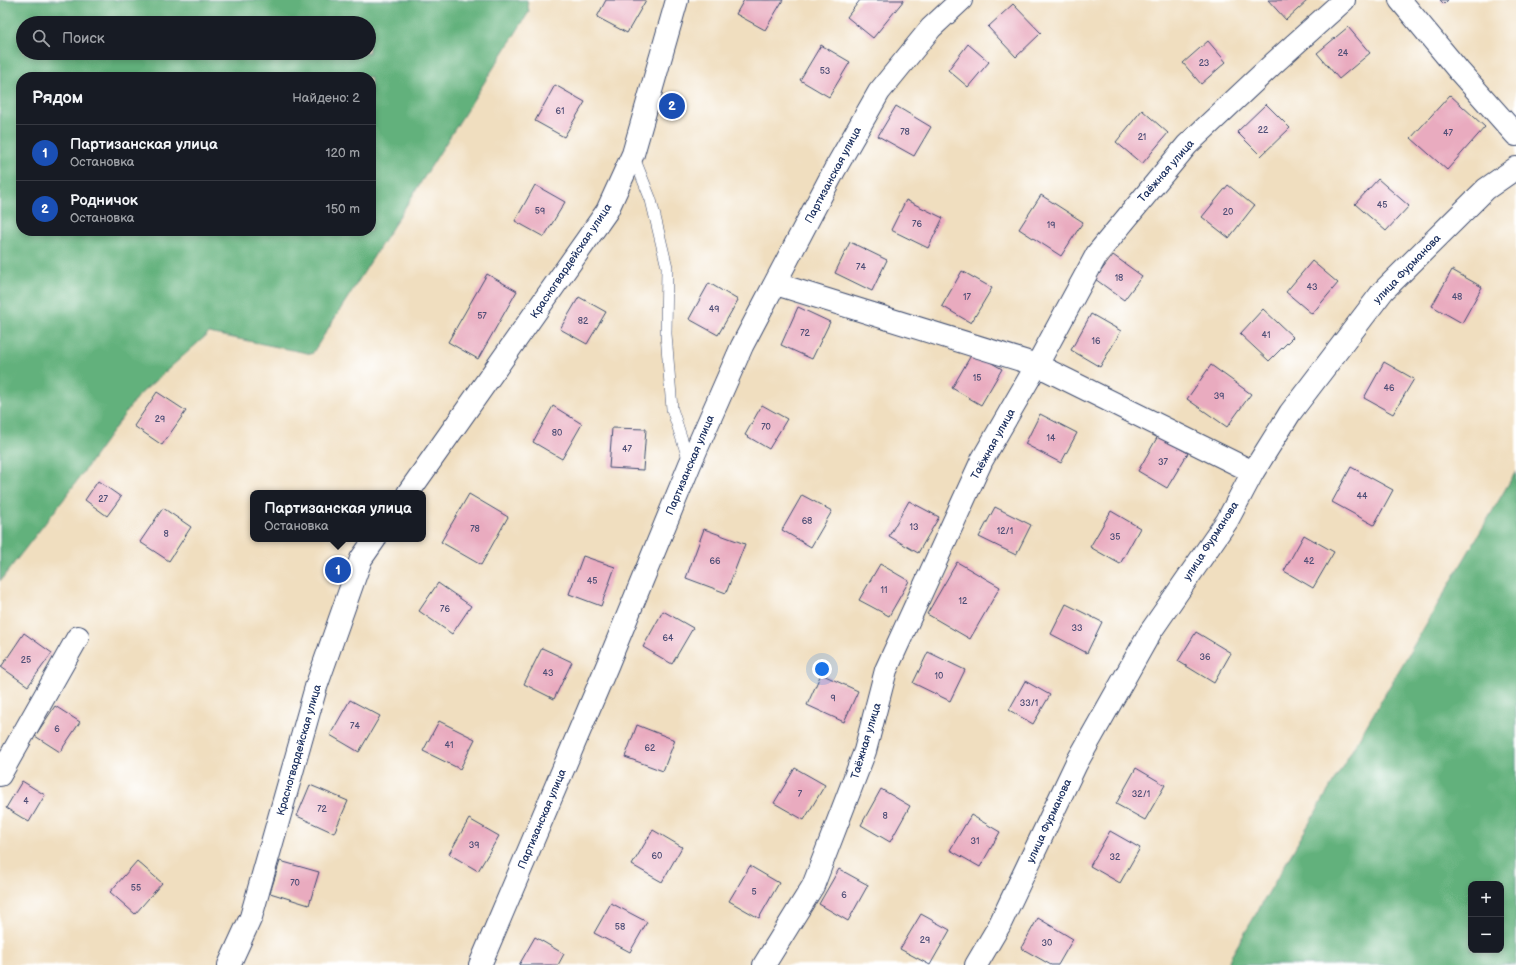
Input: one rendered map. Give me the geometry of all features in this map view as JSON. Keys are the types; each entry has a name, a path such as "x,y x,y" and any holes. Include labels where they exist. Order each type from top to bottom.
{"street":[{"name":"Красногвардейская улица","path":"410,490 607,211 633,154 677,0"},
{"name":"Партизанская улица","path":"480,965 607,666 690,464 742,346 776,284 835,169 879,92 931,28 961,0"},
{"name":"Таёжная улица","path":"764,965 813,886 865,750 886,670 982,460 1037,365 1097,254 1187,145 1274,63 1344,0"},
{"path":"1400,0 1459,71 1516,135"},
{"name":"улица Фурманова","path":"976,965 999,926 1076,764 1147,637 1227,521 1253,472 1290,413 1383,291 1486,189 1516,168"},
{"path":"776,284 1037,365 1253,472"},
{"name":"Красногвардейская улица","path":"229,965 251,917 316,687 361,559 373,542"},
{"path":"0,775 78,637"}],"lane":[{"path":"633,154 651,200 667,267 666,334 672,409 690,464"}],"green space":[{"path":"0,0 527,0 529,12 312,354 209,333 137,397 64,499 0,581"},
{"path":"1516,471 1516,965 1226,965"}],"building":[{"path":"606,0 646,0 627,33 597,17"},
{"path":"744,0 783,0 765,30 736,14"},
{"path":"860,0 904,0 873,38 847,17"},
{"path":"1268,0 1308,0 1286,20"},
{"path":"1440,0 1448,0 1444,4"},
{"path":"1013,4 1041,33 1016,57 988,27"},
{"path":"1348,27 1370,53 1339,79 1317,53"},
{"path":"1208,41 1226,62 1201,84 1183,63"},
{"path":"968,44 989,62 968,87 948,70"},
{"path":"821,45 850,62 829,97 800,80"},
{"path":"555,85 585,102 564,137 535,121"},
{"path":"1450,95 1485,127 1447,170 1411,138"},
{"path":"1266,104 1290,128 1261,156 1237,132"},
{"path":"896,106 931,127 914,156 878,136"},
{"path":"1142,110 1168,133 1142,164 1116,142"},
{"path":"1378,179 1409,206 1386,231 1355,204"},
{"path":"535,185 565,202 544,237 515,221"},
{"path":"1228,185 1254,206 1229,238 1202,217"},
{"path":"1041,195 1083,222 1061,256 1019,229"},
{"path":"906,200 943,218 928,248 891,230"},
{"path":"850,242 887,260 872,291 835,273"},
{"path":"1113,255 1142,276 1124,300 1095,279"},
{"path":"1312,261 1338,283 1312,314 1286,292"},
{"path":"1452,270 1482,287 1462,323 1432,306"},
{"path":"962,271 992,288 971,323 942,306"},
{"path":"487,274 517,291 478,359 448,342"},
{"path":"709,283 738,300 718,335 689,319"},
{"path":"579,297 606,312 587,344 560,329"},
{"path":"798,307 830,322 812,359 781,345"},
{"path":"1263,309 1293,337 1269,361 1240,334"},
{"path":"1091,314 1121,331 1100,367 1071,350"},
{"path":"973,352 1002,369 981,405 952,388"},
{"path":"1384,362 1414,379 1393,414 1364,398"},
{"path":"1211,365 1251,394 1227,427 1187,399"},
{"path":"157,392 186,411 162,445 134,426"},
{"path":"762,405 787,419 769,449 745,435"},
{"path":"553,406 582,424 562,459 533,442"},
{"path":"1040,414 1077,433 1061,463 1025,444"},
{"path":"612,428 646,429 643,470 609,468"},
{"path":"1158,436 1188,453 1167,488 1138,471"},
{"path":"1351,467 1393,490 1374,525 1332,502"},
{"path":"98,481 121,497 107,516 85,500"},
{"path":"469,494 508,517 481,565 441,542"},
{"path":"802,495 832,511 811,547 782,530"},
{"path":"909,501 939,517 918,553 889,536"},
{"path":"995,507 1031,525 1016,555 979,537"},
{"path":"163,508 191,527 169,561 140,542"},
{"path":"1111,511 1140,528 1120,564 1090,547"},
{"path":"704,529 745,544 726,593 686,578"},
{"path":"1304,535 1334,552 1313,588 1284,571"},
{"path":"583,556 615,567 601,606 569,594"},
{"path":"957,562 1000,587 970,639 927,614"},
{"path":"880,564 909,581 889,616 859,600"},
{"path":"438,583 471,606 452,634 419,611"},
{"path":"1066,604 1102,622 1087,653 1051,634"},
{"path":"663,611 693,628 672,664 643,647"},
{"path":"1196,632 1231,653 1214,683 1178,661"},
{"path":"24,633 52,653 28,686 1,667"},
{"path":"542,648 572,662 554,699 524,684"},
{"path":"928,652 965,670 950,701 913,683"},
{"path":"821,674 858,691 844,722 807,705"},
{"path":"1025,681 1050,695 1033,724 1009,710"},
{"path":"350,700 380,716 359,752 330,735"},
{"path":"55,706 80,722 60,752 35,736"},
{"path":"439,721 475,739 460,769 423,751"},
{"path":"637,725 675,740 663,771 625,757"},
{"path":"795,768 825,785 804,820 774,803"},
{"path":"1136,768 1165,785 1145,820 1116,804"},
{"path":"22,781 45,795 29,822 6,808"},
{"path":"310,785 348,801 334,833 297,816"},
{"path":"881,789 910,806 890,842 861,825"},
{"path":"971,815 1000,832 980,867 950,850"},
{"path":"469,819 499,836 478,871 449,854"},
{"path":"653,830 682,847 662,882 632,865"},
{"path":"1110,831 1140,848 1120,883 1090,866"},
{"path":"137,861 162,883 135,914 110,892"},
{"path":"280,861 319,872 309,905 270,893"},
{"path":"750,866 779,883 759,918 729,901"},
{"path":"839,869 868,885 848,921 819,904"},
{"path":"611,903 647,922 630,952 594,933"},
{"path":"921,914 950,930 930,965 900,949"},
{"path":"1038,918 1073,939 1058,965 1051,965 1021,948"},
{"path":"535,937 564,954 558,965 519,965"}],"place":[{"name":"Родничок","path":"672,106"},
{"name":"Партизанская улица","path":"338,570"}]}
